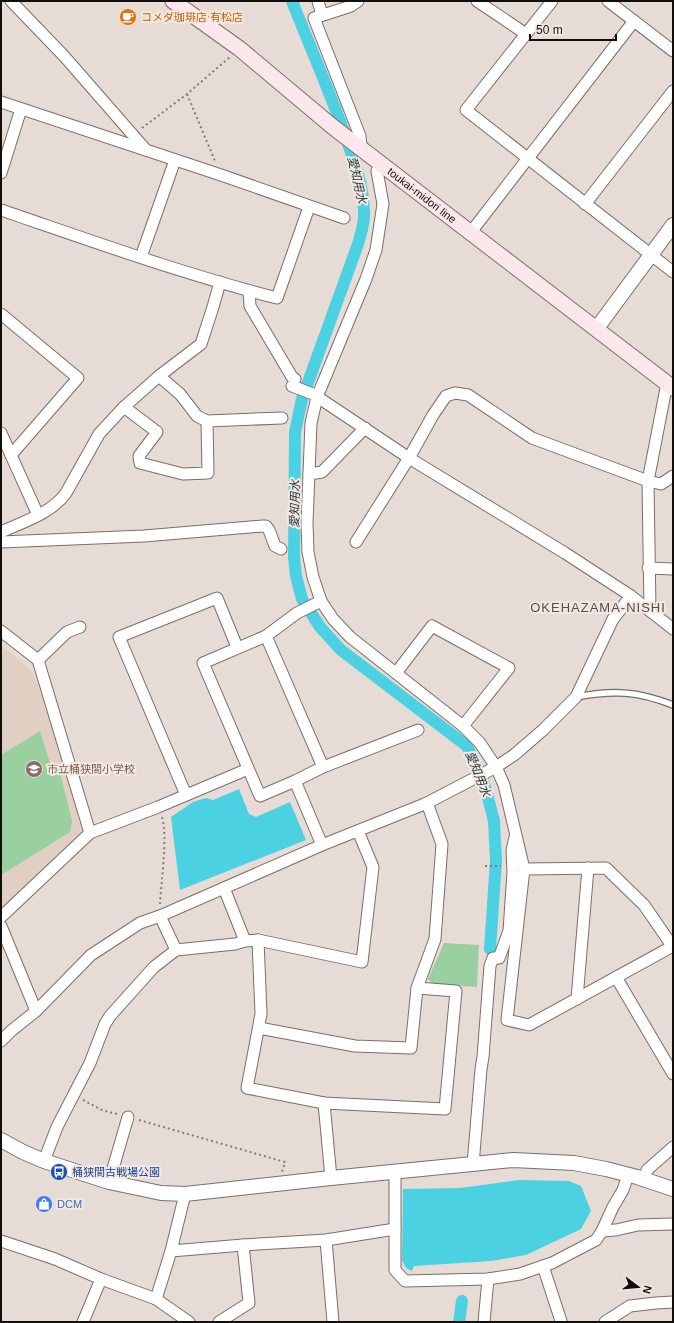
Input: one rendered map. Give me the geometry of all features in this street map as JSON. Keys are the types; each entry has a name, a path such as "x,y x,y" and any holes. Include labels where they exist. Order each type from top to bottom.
{"main road":[{"name":"toukai-midori line","path":"173,1 240,49 333,127 670,386"}],"street":[{"path":"11,1 64,56 146,151"},
{"path":"318,1 322,15"},
{"path":"358,1 351,6 314,18 360,136 359,146"},
{"path":"477,1 526,34"},
{"path":"552,1 466,110 673,272"},
{"path":"608,1 673,51"},
{"path":"471,232 634,21"},
{"path":"586,204 673,91"},
{"path":"1,102 221,175 344,218"},
{"path":"1,173 20,109"},
{"path":"141,257 175,160"},
{"path":"381,163 377,171 383,204 376,250 366,279 315,396 311,423 307,523 308,552 313,577 321,601 333,619 350,637 463,726 480,743 493,769 504,785 524,869 507,1020 529,1025 673,946 644,905 606,868 524,869"},
{"path":"1,210 141,257 249,291 277,298 309,207"},
{"path":"596,328 673,225"},
{"path":"1,532 38,515 61,500 99,434 124,407 159,376 201,344 220,282"},
{"path":"249,291 250,306 292,377 293,382 365,428 408,458 565,553 631,596 673,629"},
{"path":"1,314 78,378 11,455"},
{"path":"159,376 180,394 197,416 207,421 282,418"},
{"path":"650,611 648,568 648,481 670,386"},
{"path":"356,542 433,415 446,396 456,393 468,395 532,438 648,481 661,484 673,476"},
{"path":"124,407 157,432 139,456 140,463 183,474 208,473 207,421"},
{"path":"309,474 322,472 365,428"},
{"path":"1,433 38,515"},
{"path":"1,542 144,536 266,526 275,546 281,549"},
{"path":"648,568 673,569"},
{"path":"1,1041 36,1011 91,955 140,923 427,802 469,782 514,756 576,697 613,620 631,596"},
{"path":"186,795 118,637 217,598 238,647"},
{"path":"321,601 296,613 266,636 203,663 260,796 323,767 418,730"},
{"path":"396,673 432,626 509,668 463,726"},
{"path":"38,660 67,632 80,627"},
{"path":"1,631 38,660 90,833"},
{"path":"266,636 323,767"},
{"path":"1,917 90,833 158,807 248,769"},
{"path":"295,781 322,845"},
{"path":"259,1028 355,1046 411,1048 417,988 435,939 442,844 427,802"},
{"path":"44,1161 57,1127 90,1063 105,1024 110,1016 154,967 176,950 258,940 362,962 373,867 358,831"},
{"path":"473,1165 490,966 493,958 499,958 509,931 513,867 512,851 516,832"},
{"path":"577,999 588,868"},
{"path":"224,888 245,941"},
{"path":"161,915 176,950"},
{"path":"1,926 36,1011"},
{"path":"258,940 261,1014 247,1088 324,1103 445,1110 456,991 417,988"},
{"path":"616,977 673,1074"},
{"path":"324,1103 331,1178"},
{"path":"109,1182 128,1117"},
{"path":"1,1140 44,1161 109,1182 162,1194 185,1194 513,1160 574,1163 606,1169 644,1179 673,1189"},
{"path":"644,1179 648,1170 673,1147"},
{"path":"395,1172 395,1270 405,1281 488,1279 520,1274 543,1266 596,1240 623,1190 628,1175"},
{"path":"156,1299 171,1251 185,1194"},
{"path":"602,1231 616,1230 638,1225 673,1224"},
{"path":"171,1251 326,1240 395,1229"},
{"path":"326,1240 333,1322"},
{"path":"1,1241 55,1259 102,1279 156,1299 189,1322"},
{"path":"219,1322 249,1303 243,1245"},
{"path":"543,1266 560,1322"},
{"path":"83,1322 102,1279"},
{"path":"484,1322 488,1279"},
{"path":"605,1322 630,1306 673,1302"}],"lane":[{"path":"576,697 602,693 624,692 654,698 673,705"}],"path":[{"path":"133,135 187,94 240,49"},
{"path":"187,94 221,175"},
{"path":"158,807 163,822 164,843 160,906 161,915"},
{"path":"485,866 513,867"},
{"path":"73,1095 102,1110 285,1162 278,1184"}],"shaded area":[{"name":"市立桶狭間小学校","path":"1,645 32,671 48,710 84,828 81,834 1,914"}],"green space":[{"path":"40,731 51,766 58,765 72,821 70,832 1,875 1,755"},
{"path":"444,943 479,945 477,987 433,984 428,979"}],"water":[{"path":"239,789 249,814 256,817 290,802 306,840 180,890 171,817 193,802 206,798 213,800"},
{"path":"519,1180 569,1181 581,1186 591,1211 581,1229 526,1255 491,1261 414,1266 412,1271 406,1268 402,1260 403,1189 460,1188"}],"waterway":[{"name":"愛知用水","path":"292,1 332,99 351,151 362,190 364,215 358,244 302,399 295,432 294,557 296,576 302,599 320,627 341,650 467,746 479,770 494,821 496,860 490,949"},
{"name":"愛知用水","path":"459,1322 462,1301"}],"place":[{"name":"コメダ珈琲店 有松店","path":"128,17"},
{"name":"市立桶狭間小学校","path":"34,769"},
{"name":"桶狭間古戦場公園","path":"59,1172"},
{"name":"DCM","path":"44,1204"}],"district":[{"name":"OKEHAZAMA-NISHI","path":"598,607"}]}
